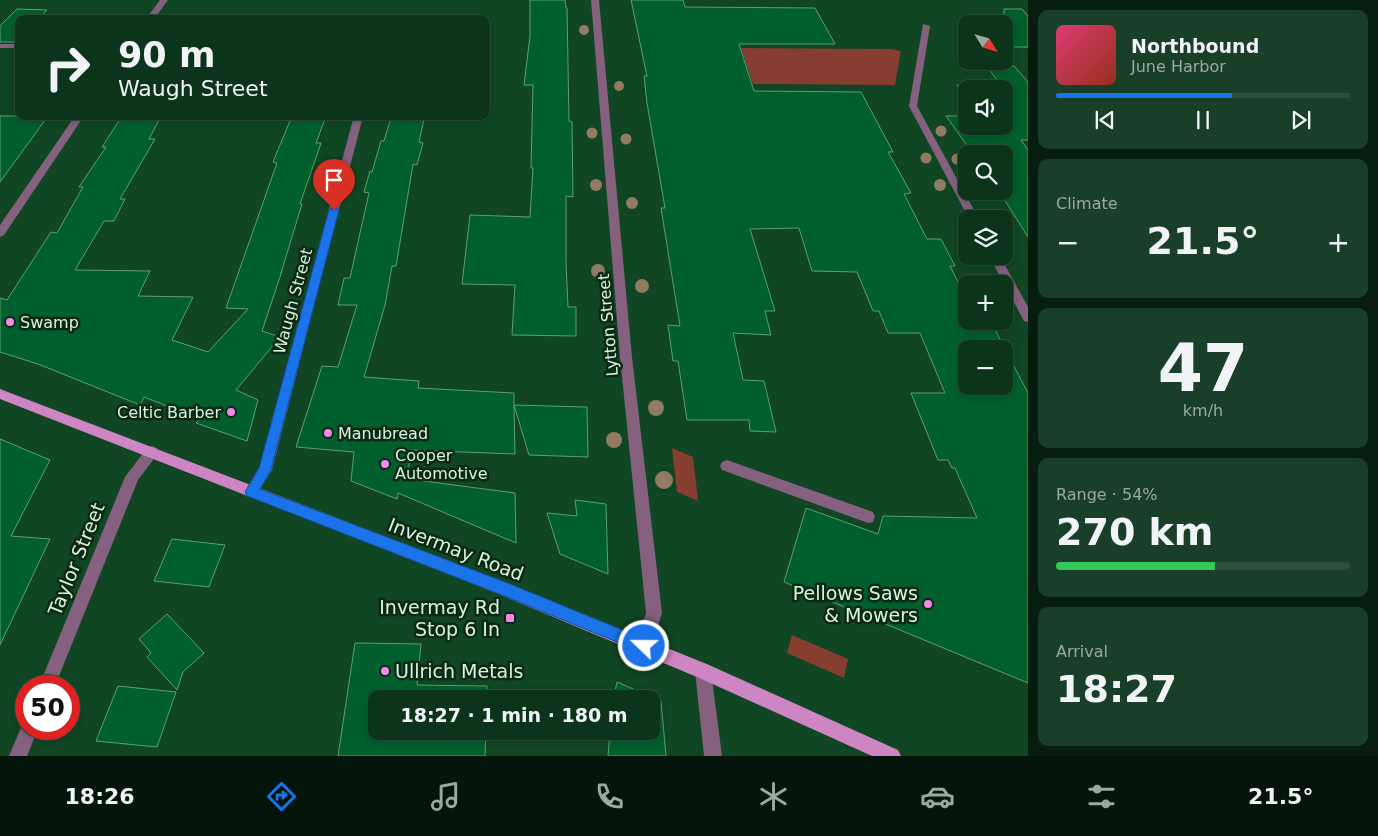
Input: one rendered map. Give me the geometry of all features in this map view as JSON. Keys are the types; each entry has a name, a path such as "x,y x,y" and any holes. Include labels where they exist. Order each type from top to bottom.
{"main road":[{"name":"Invermay Road","path":"0,394 505,589 702,671 892,756"}],"street":[{"path":"153,15 164,0"},
{"name":"Lytton Street","path":"595,0 626,347 654,613 644,646"},
{"path":"926,26 912,106 969,210"},
{"path":"0,46 15,46"},
{"path":"0,233 77,120"},
{"name":"Waugh Street","path":"251,492 265,470 358,120"},
{"path":"999,265 1028,318"},
{"name":"Taylor Street","path":"51,675 132,477 152,452"},
{"path":"727,466 868,517"},
{"path":"702,671 713,756"},
{"path":"18,756 25,740"}],"shaded area":[{"path":"741,48 890,49 901,51 895,85 753,84"},
{"path":"672,448 693,457 698,501 677,492"},
{"path":"792,635 848,659 844,678 787,653"}],"building":[{"path":"530,0 565,0 567,8 569,121 572,122 573,197 566,196 566,263 568,307 576,307 576,336 512,335 515,285 462,284 470,215 530,217 533,168 531,168 533,85 524,85 530,36"},
{"path":"631,0 683,0 685,7 815,8 835,44 739,44 754,91 861,92 893,152 888,152 911,193 904,194 927,239 941,239 955,266 950,266 958,282 958,330 995,330 1000,340 958,340 958,395 1013,395 1013,364 1028,393 1028,683 784,582 806,508 878,534 883,516 977,518 955,468 952,468 948,460 938,460 911,393 945,393 920,333 888,333 879,311 873,311 857,272 812,271 799,228 750,229 775,311 765,311 771,335 733,333 743,380 764,381 776,432 750,431 749,420 687,420 678,361 673,361 668,325 680,326 661,208 665,208 644,76 647,76"},
{"path":"17,9 47,10 43,15 15,15 15,42 0,42 0,26"},
{"path":"1004,9 1022,9 1028,16 1028,47 1013,47 1013,15 1004,15"},
{"path":"1014,66 1028,82 1028,140 1021,140 1028,150 1028,237 1013,213 1013,210 1011,210 1005,200 1013,200 1013,145 967,145 960,135 1013,135 1013,80 997,80 989,70 1013,70"},
{"path":"0,116 15,116 15,120 45,120 0,182"},
{"path":"946,116 958,116 958,133"},
{"path":"119,120 159,120 149,139 155,139 120,199 125,199 114,221 104,221 75,270 150,271 138,296 193,297 172,340 208,352 248,309 226,308 277,163 273,162 290,120 325,120 316,143 321,143 300,204 302,204 262,331 280,337 236,390 258,400 247,441 196,423 200,419 144,397 140,405 38,364 0,352 0,298 7,300 51,232 57,233 83,187 79,187 106,147 102,147"},
{"path":"390,120 424,120 419,142 423,143 417,165 413,164 396,266 392,266 385,305 364,377 419,381 418,388 514,393 515,454 410,450 408,479 515,493 516,543 398,493 397,499 351,481 354,452 296,447 322,366 338,367 357,305 338,305 344,278 350,278 369,193 364,192 381,141 384,141"},
{"path":"514,405 587,407 588,457 529,455"},
{"path":"0,439 50,460 11,536 50,539 0,645"},
{"path":"575,500 606,504 608,574 560,554 547,513 577,516"},
{"path":"172,539 225,545 209,587 154,581"},
{"path":"167,614 204,653 183,672 177,690 147,657 151,653 139,639"},
{"name":"Ullrich Metals","path":"355,643 421,644 417,685 487,686 487,690 368,690 368,740 486,740 485,756 338,756"},
{"path":"617,682 636,690 615,690"},
{"path":"118,686 176,692 157,747 96,741"},
{"path":"661,701 666,756 608,756 609,740 660,740"}],"place":[{"name":"Swamp","path":"10,322"},
{"name":"Celtic Barber","path":"231,412"},
{"name":"Manubread","path":"328,433"},
{"name":"Cooper Automotive","path":"385,464"},
{"name":"Pellows Saws & Mowers","path":"928,604"},
{"name":"Invermay Rd Stop 6 In","path":"510,618"},
{"name":"Ullrich Metals","path":"385,671"}],"route":[{"path":"334,210 265,470 251,492 505,589 644,646"}]}
